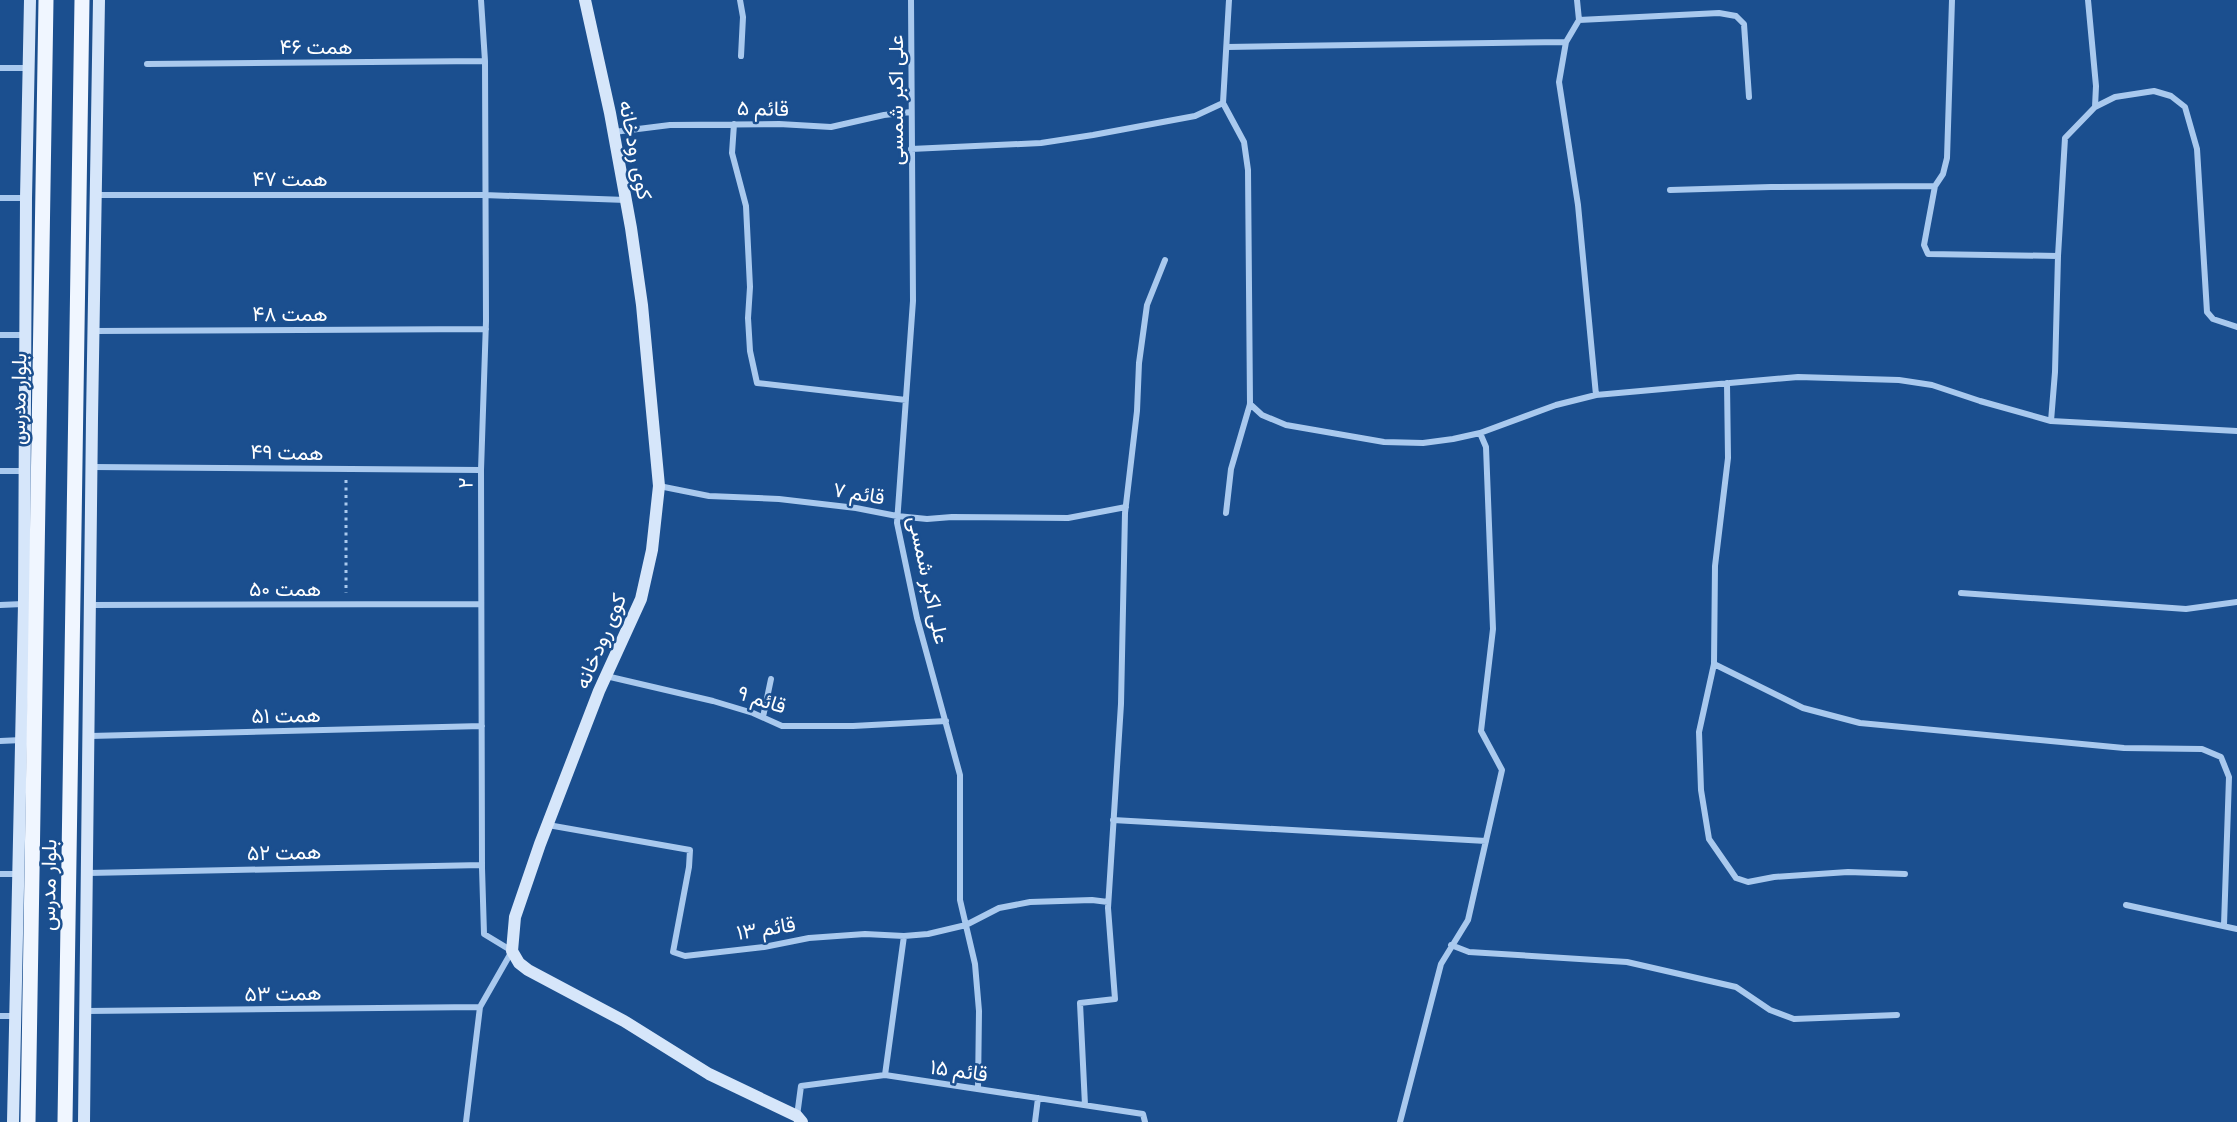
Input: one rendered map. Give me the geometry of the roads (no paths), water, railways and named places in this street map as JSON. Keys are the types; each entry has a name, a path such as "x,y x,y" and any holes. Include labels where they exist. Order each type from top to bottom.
{"main road":[{"name":"بلوار مدرس","path":"28,1122 46,0"},
{"name":"بلوار مدرس","path":"65,1122 82,0"}],"street":[{"name":"بلوار مدرس","path":"13,1122 22,740 26,471 26,198 30,0"},
{"path":"84,1122 99,0"},
{"name":"۲","path":"481,0 485,61 486,329 481,470 480,604 484,934 512,951"},
{"name":"کوی رودخانه","path":"512,951 515,917 548,825 606,676 640,599 652,550 659,486 642,305 626,200 585,0"},
{"path":"740,0 741,56"},
{"name":"علی اکبر شمسی","path":"911,0 913,300 897,523 917,618 960,775 960,900 975,964 979,1011 978,1089"},
{"path":"1226,513 1231,469 1250,404 1248,170 1244,142 1223,103 1229,0"},
{"path":"1577,0 1579,20 1566,42 1559,82 1578,205 1596,396"},
{"path":"1952,0 1947,158 1943,174 1935,186 1924,245 1928,254 2058,256"},
{"path":"2088,0 2096,86 2095,108"},
{"path":"1579,20 1719,13 1736,16 1744,24 1749,97"},
{"path":"1227,47 1566,42"},
{"name":"همت ۴۶","path":"147,64 485,61"},
{"path":"0,69 29,68"},
{"path":"2050,421 2055,372 2058,256 2065,138 2095,108 2115,97 2154,91 2171,96 2185,107 2197,149 2207,312 2212,319 2237,327"},
{"path":"911,149 1041,143 1195,116 1223,103"},
{"name":"قائم ۵","path":"613,132 670,125 780,124 831,127 884,115 911,112"},
{"path":"734,124 732,153 746,206 750,351 757,383 906,400"},
{"path":"1670,190 1935,186"},
{"name":"همت ۴۷","path":"96,195 484,195 626,200"},
{"path":"0,198 26,198"},
{"path":"1085,1105 1080,1003 1115,999 1108,902 1122,704 1126,507 1137,411 1139,363 1147,305 1165,260"},
{"name":"همت ۴۸","path":"93,331 486,329"},
{"path":"0,335 27,335"},
{"path":"1250,404 1262,415 1286,425 1384,442 1423,443 1480,433 1556,405 1596,396 1798,377 1899,380 1932,385 2050,421 2237,431"},
{"path":"77,380 93,378"},
{"path":"1726,383 1728,458 1715,566 1714,664 1699,732 1701,790 1709,839 1736,878 1748,882 1773,877 1848,872 1905,874"},
{"path":"1400,1122 1441,963 1468,920 1502,770 1481,731 1493,629 1486,447 1480,433"},
{"name":"همت ۴۹","path":"92,467 481,470"},
{"path":"0,471 26,471"},
{"name":"قائم ۷","path":"659,486 710,496 780,499 927,519 952,517 1068,518 1126,507"},
{"path":"1961,593 2186,609 2237,602"},
{"path":"0,605 24,604"},
{"name":"همت ۵۰","path":"91,605 480,604"},
{"path":"1714,664 1803,708 1860,723 2124,748 2202,749 2221,757 2229,777 2224,925"},
{"name":"قائم ۹","path":"606,676 712,701 764,717 782,726 853,726 946,721"},
{"path":"764,717 771,679"},
{"name":"همت ۵۱","path":"90,736 482,726"},
{"path":"0,741 22,740"},
{"path":"1113,820 1486,841"},
{"name":"قائم ۱۳","path":"548,825 690,850 689,867 672,952 685,956 764,947 809,938 865,934 904,936 928,934 966,925 999,908 1030,902 1108,902"},
{"name":"همت ۵۲","path":"88,873 482,865"},
{"path":"0,874 19,874"},
{"path":"2126,905 2237,929"},
{"path":"885,1075 904,936"},
{"path":"1451,945 1468,952 1627,962 1736,987 1770,1010 1794,1019 1897,1016"},
{"path":"466,1122 480,1007 512,951 519,963 528,970 624,1021 709,1074 800,1119"},
{"name":"همت ۵۳","path":"86,1011 480,1007"},
{"path":"0,1016 16,1016"},
{"name":"قائم ۱۵","path":"800,1119 801,1086 885,1075 1143,1114 1144,1122"},
{"path":"1035,1122 1038,1098"}]}
